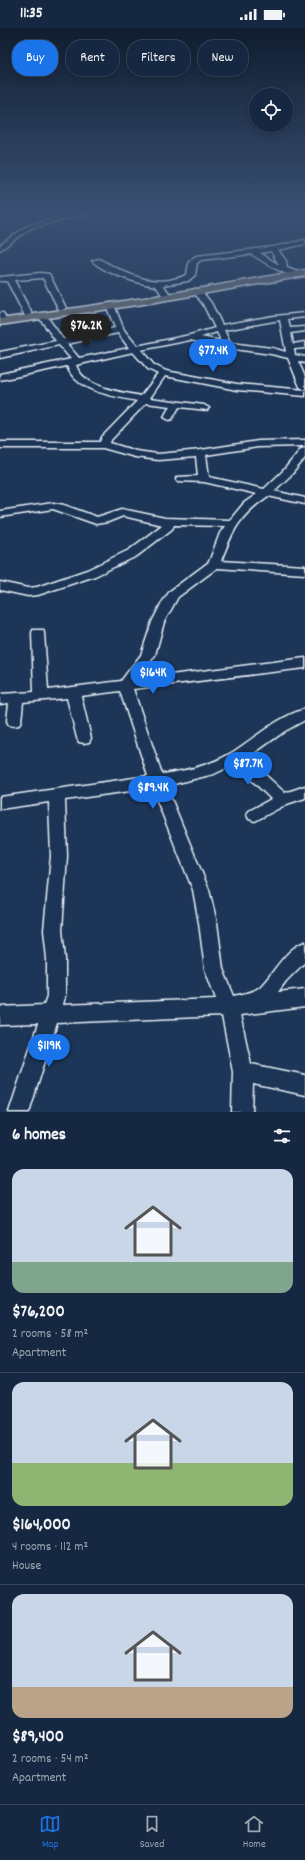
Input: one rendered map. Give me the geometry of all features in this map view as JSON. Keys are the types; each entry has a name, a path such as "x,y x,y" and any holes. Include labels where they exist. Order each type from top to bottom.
{"main road":[{"path":"0,318 42,316 196,291 305,269"},
{"path":"0,318 290,272 305,272"}],"street":[{"path":"99,263 125,276 139,281 158,284 185,279 191,275 193,263"},
{"path":"270,263 290,272"},
{"path":"283,263 290,272"},
{"path":"0,279 40,275 46,276 62,308"},
{"path":"10,279 28,314"},
{"path":"158,284 165,293"},
{"path":"196,291 207,303 227,345"},
{"path":"110,305 120,330 151,367 163,373 238,387 305,393"},
{"path":"0,377 192,337 232,325 305,315"},
{"path":"42,316 74,361 73,371 82,380 119,394 204,408"},
{"path":"284,317 288,331 290,351 305,387"},
{"path":"288,331 305,329"},
{"path":"0,355 120,330"},
{"path":"192,337 227,345 290,351 305,360"},
{"path":"290,351 305,345"},
{"path":"104,445 106,439 144,399 163,373"},
{"path":"169,417 176,404"},
{"path":"0,445 104,445 146,456 201,452 258,444 305,443"},
{"path":"201,452 204,479"},
{"path":"125,686 137,672 148,655 158,622 165,607 174,594 214,564 226,533 233,523 248,505 267,492 287,473 305,452"},
{"path":"181,479 204,479 267,492 276,496 305,501"},
{"path":"0,514 60,506 96,521 104,520 122,512 165,521 233,523"},
{"path":"0,586 28,592 38,591 91,573 133,553 168,527 168,524 165,521"},
{"path":"214,564 305,570"},
{"path":"38,634 41,696"},
{"path":"0,699 41,696 305,663"},
{"path":"125,686 157,782 201,890 208,923 214,969 229,1007 243,1072 242,1112"},
{"path":"73,692 84,738"},
{"path":"14,721 16,698"},
{"path":"0,803 157,782 214,768 237,756 280,727 305,714"},
{"path":"237,756 282,800"},
{"path":"255,815 282,800 305,792"},
{"path":"19,1112 56,996 56,960 53,930 59,856 57,796"},
{"path":"229,1007 266,994 280,974 305,950"},
{"path":"0,1016 229,1007 305,998"},
{"path":"243,1072 305,1084"}]}
